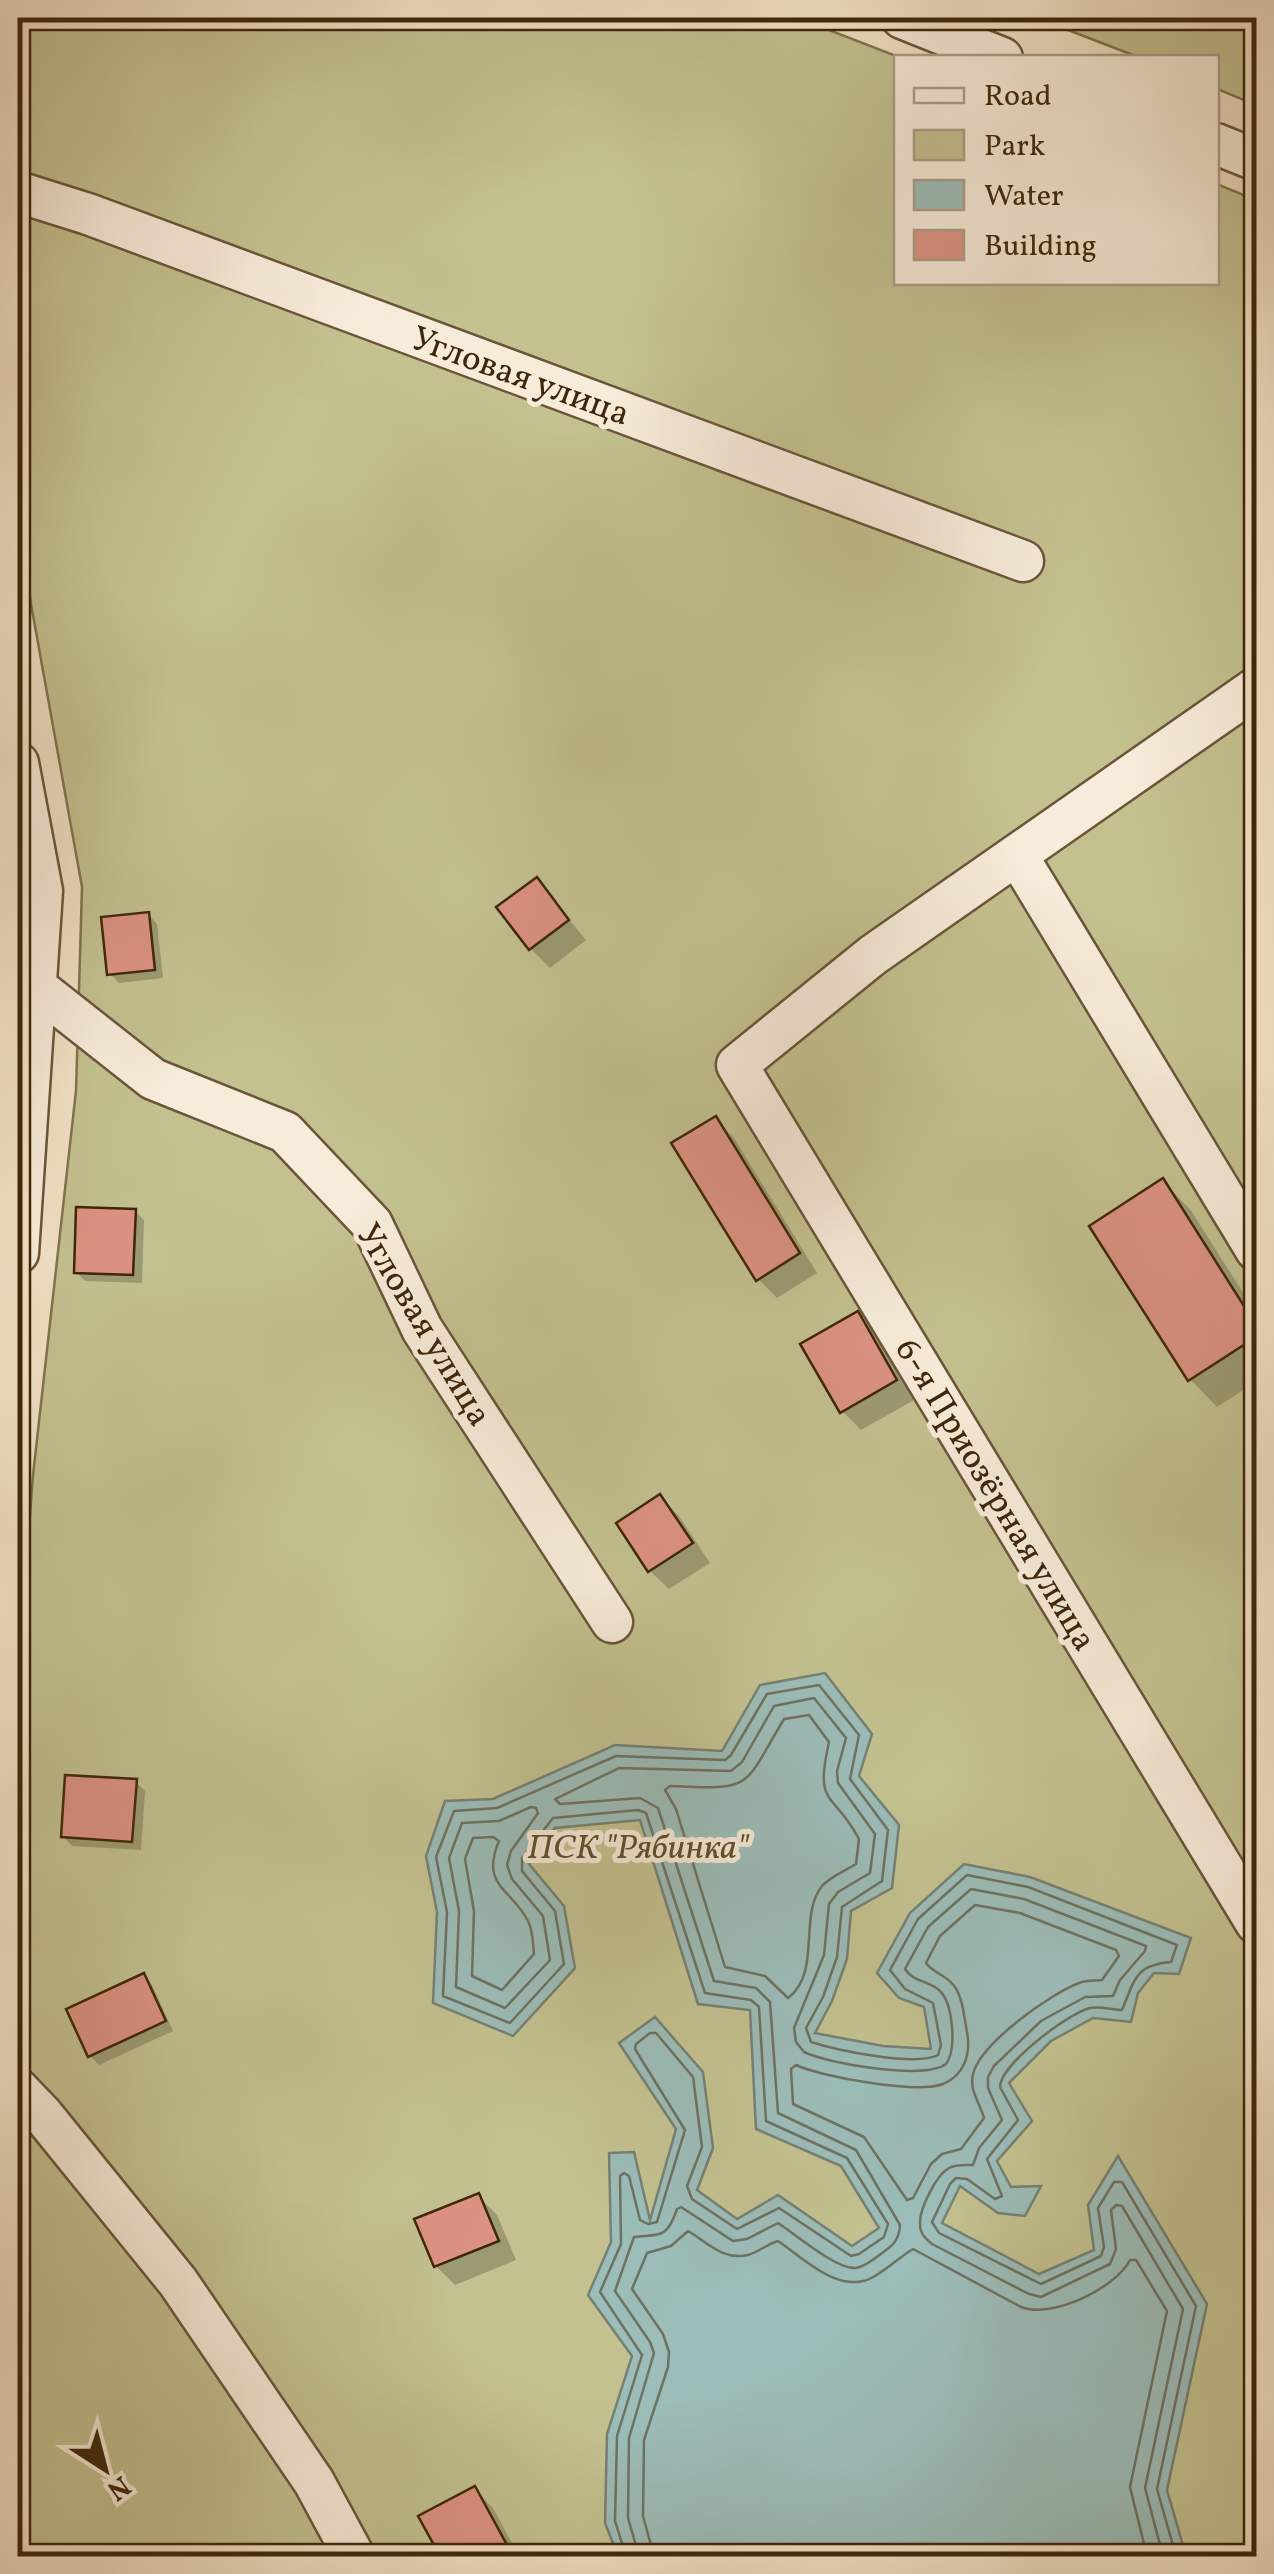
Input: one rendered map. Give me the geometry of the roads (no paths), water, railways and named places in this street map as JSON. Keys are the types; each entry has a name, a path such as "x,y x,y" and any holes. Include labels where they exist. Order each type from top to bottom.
{"street":[{"path":"902,18 994,55"},
{"path":"1219,145 1256,160"},
{"name":"Угловая улица","path":"18,192 88,214 1022,560"},
{"path":"1256,688 1016,856 1256,1250"},
{"path":"18,763 35,986 18,1252"},
{"name":"6-я Приозёрная улица","path":"1016,856 873,955 737,1065 1256,1923"},
{"name":"Угловая улица","path":"35,986 153,1079 285,1132 372,1224 422,1329 612,1622"},
{"path":"18,2090 42,2114 178,2282 314,2482 354,2556"}],"water":[{"path":"825,1673 872,1734 859,1776 899,1825 892,1888 851,1911 847,1959 815,2033 883,2046 931,2049 924,2007 899,1998 877,1973 910,1913 964,1864 1030,1877 1191,1938 1179,1974 1154,1973 1138,1993 1131,2022 1093,2018 1051,2041 1009,2083 1032,2121 997,2161 1011,2187 1041,2186 1025,2216 998,2213 960,2186 942,2223 1039,2274 1094,2250 1088,2205 1118,2156 1207,2304 1167,2490 1186,2556 618,2556 605,2523 607,2434 632,2356 588,2295 611,2242 609,2153 634,2152 650,2220 676,2129 619,2043 655,2017 703,2072 713,2148 697,2190 737,2219 778,2195 852,2246 879,2228 841,2166 756,2129 750,2010 698,2004 640,1820 555,1828 529,1864 564,1906 575,1968 513,2036 433,2003 437,1912 426,1856 445,1801 493,1799 615,1745 722,1751 760,1685"}],"park label":[{"name":"ПСК \"Рябинка\"","path":"638,1846"}]}
